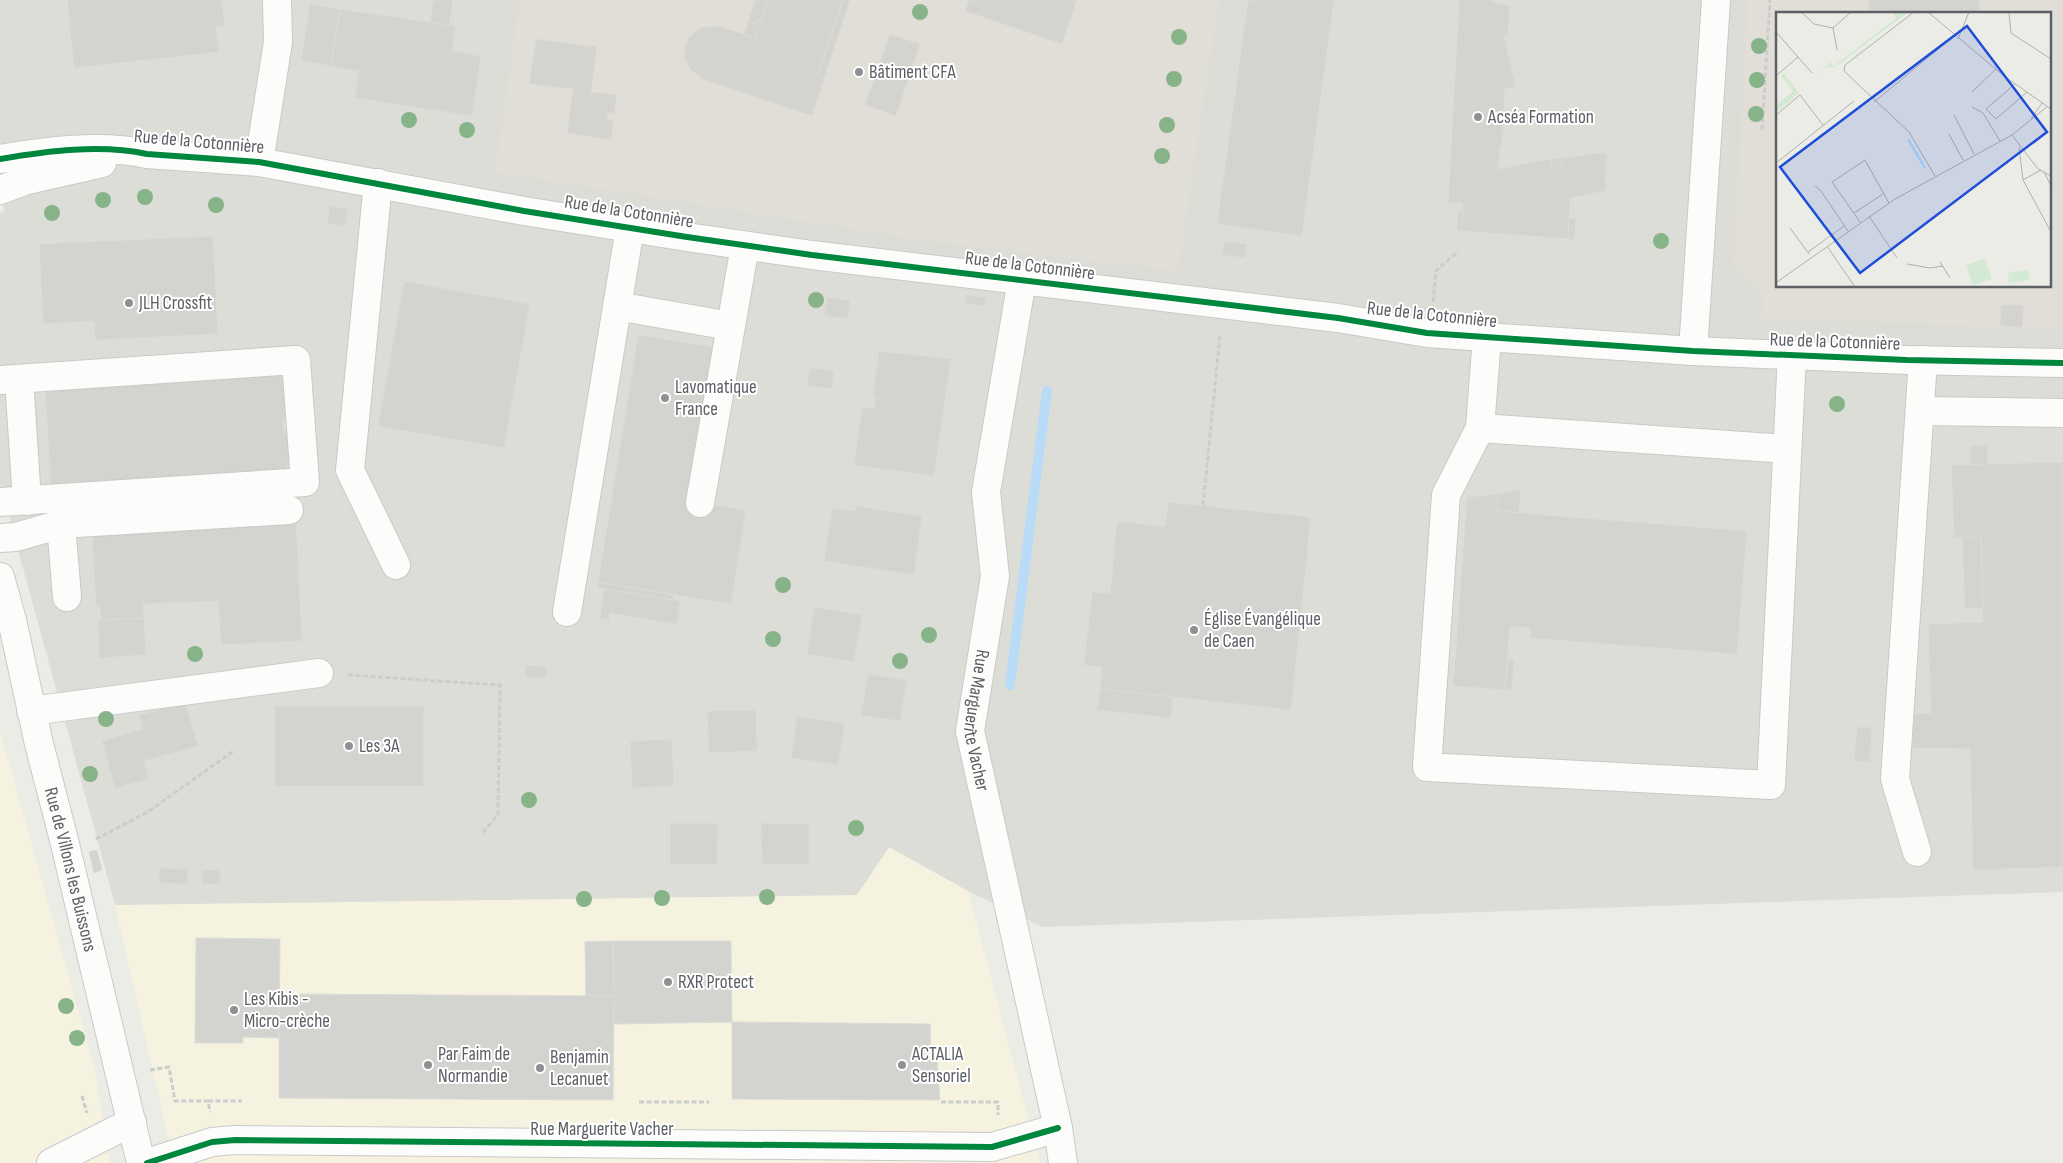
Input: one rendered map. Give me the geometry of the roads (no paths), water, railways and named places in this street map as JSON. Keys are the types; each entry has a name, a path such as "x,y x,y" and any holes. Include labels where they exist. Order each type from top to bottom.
{"street":[{"path":"259,162 278,42 277,0"},
{"path":"278,42 296,0"},
{"path":"1693,350 1716,0"},
{"name":"Rue de la Cotonnière","path":"0,159 80,150 130,150 147,154 259,162 630,228 745,246 1338,318 1427,333 1792,355 2063,363"},
{"name":"Rue de la Cotonnière","path":"0,190 27,180 147,154"},
{"path":"378,183 350,470 396,565"},
{"path":"567,612 630,228"},
{"path":"700,503 745,246"},
{"name":"Rue Marguerite Vacher","path":"1022,280 986,492 995,576 970,731 1058,1128 1063,1163"},
{"path":"617,306 730,326"},
{"path":"1487,337 1480,428 1446,495 1426,767 1771,785 1792,355"},
{"path":"0,502 27,501 305,482 296,360 10,380 27,501"},
{"path":"1917,852 1895,779 1923,360"},
{"path":"1920,411 2063,412"},
{"path":"1480,428 1787,449"},
{"path":"0,538 16,538 61,524 289,510"},
{"path":"61,524 67,597"},
{"name":"Rue de Villons les Buissons","path":"0,577 12,620 31,711 141,1163"},
{"path":"31,711 319,673"},
{"path":"51,1163 132,1122"},
{"name":"Rue Marguerite Vacher","path":"147,1163 217,1141 992,1147 1058,1128"}],"waterway":[{"path":"1010,685 1047,391"}],"place":[{"name":"Bâtiment CFA","path":"859,72"},
{"name":"Acséa Formation","path":"1478,117"},
{"name":"JLH Crossfit","path":"129,303"},
{"name":"Lavomatique France","path":"665,398"},
{"name":"Église Évangélique de Caen","path":"1194,630"},
{"name":"Les 3A","path":"349,746"},
{"name":"RXR Protect","path":"668,982"},
{"name":"Les Kibis - Micro-crèche","path":"234,1010"},
{"name":"Par Faim de Normandie","path":"428,1065"},
{"name":"ACTALIA Sensoriel","path":"902,1065"},
{"name":"Benjamin Lecanuet","path":"540,1068"}]}
